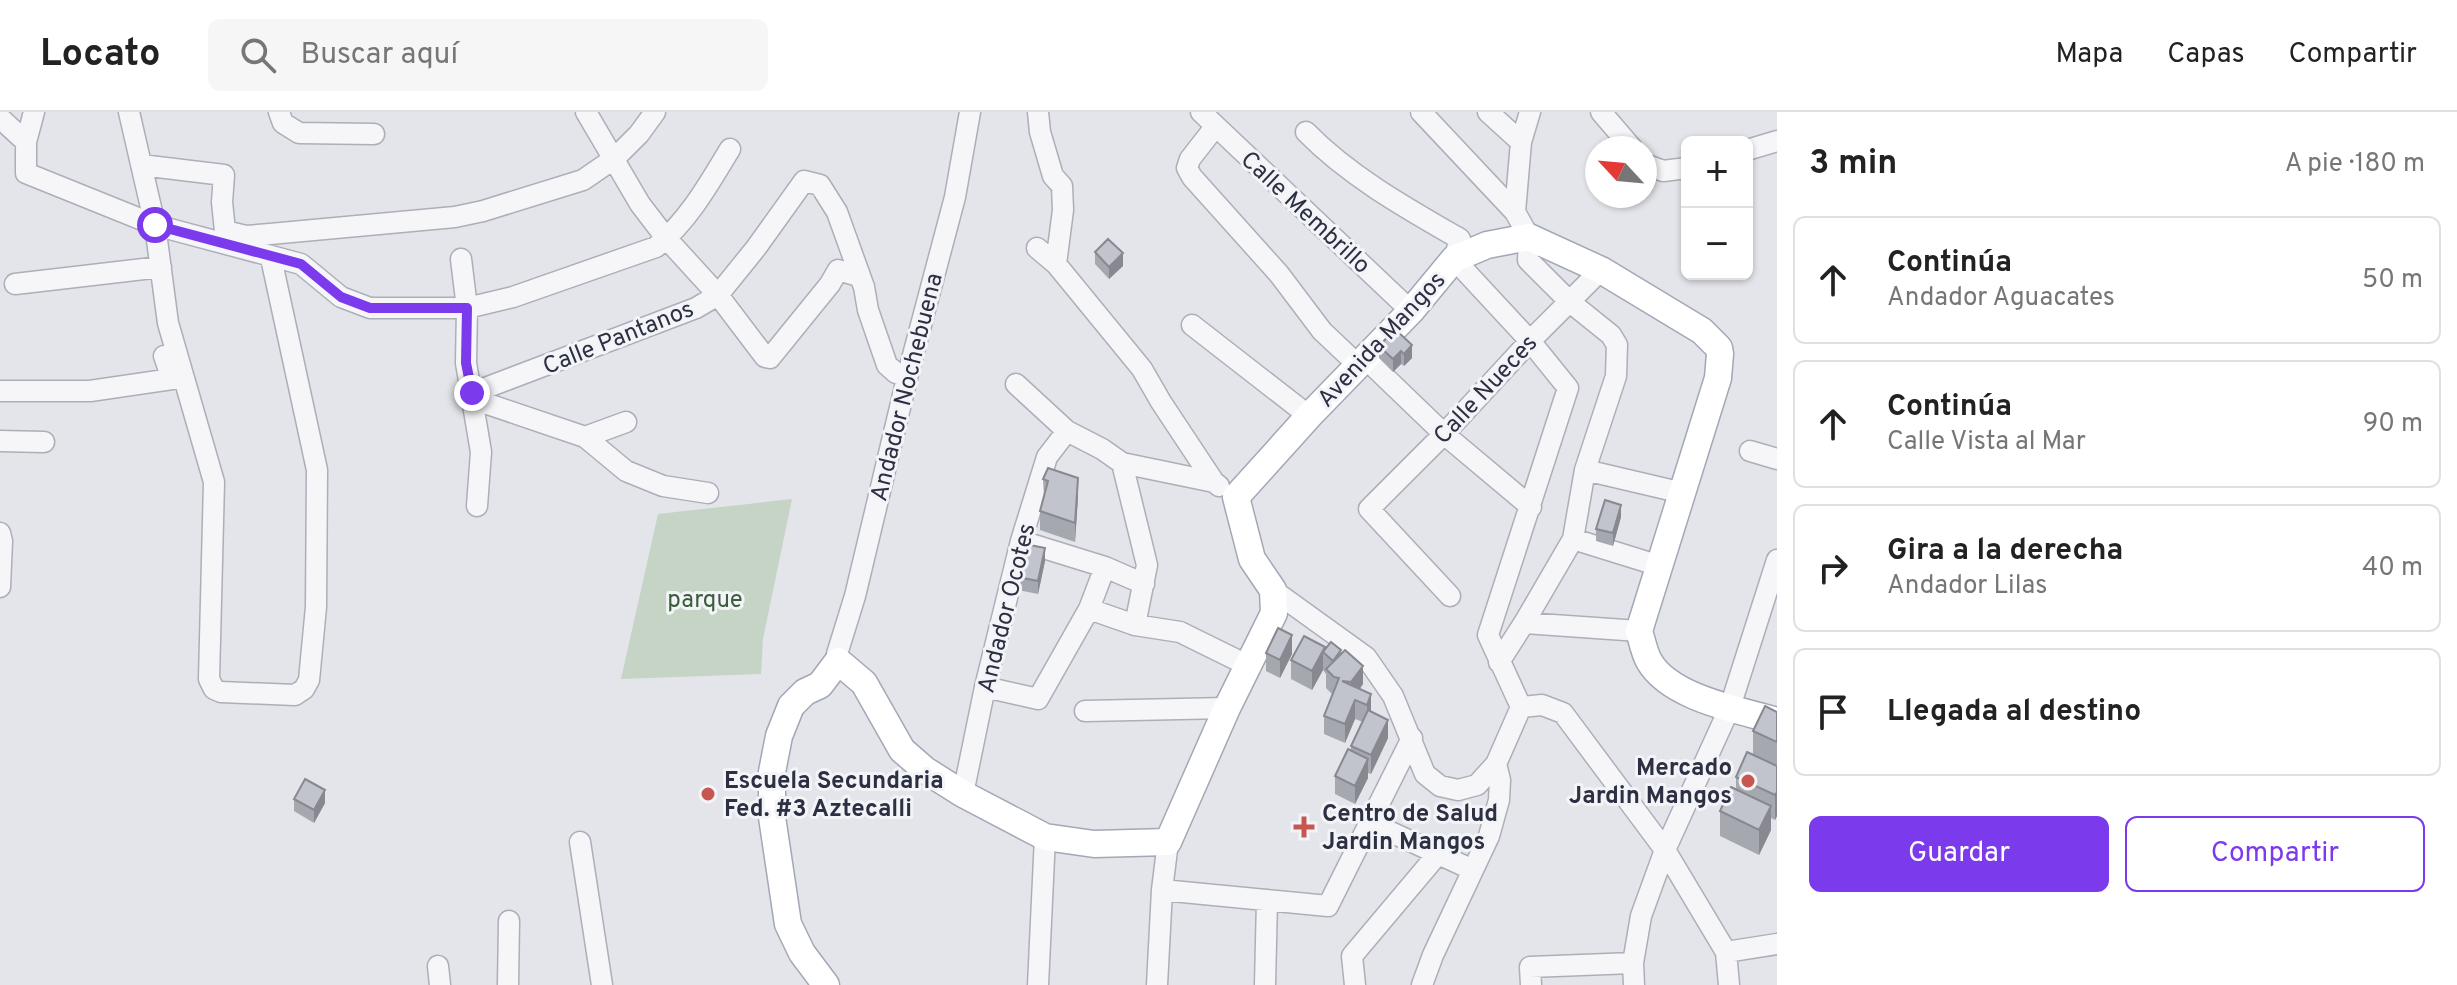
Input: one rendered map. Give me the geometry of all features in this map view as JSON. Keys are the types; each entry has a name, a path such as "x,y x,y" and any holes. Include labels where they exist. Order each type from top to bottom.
{"main road":[{"name":"Avenida Mangos","path":"1236,497 1411,311 1454,259 1487,245 1529,237"},
{"path":"1529,237 1601,270 1702,331 1719,348 1718,378 1639,631 1649,661 1665,679 1687,692 1777,721"},
{"path":"826,985 802,953 788,924 772,817 772,772 779,736 791,706 805,692 820,685 838,661 864,683 902,750 925,770 963,794 1045,837 1094,844 1168,842 1227,708 1274,613 1273,590 1252,559 1236,497"}],"street":[{"path":"34,112 26,142 26,173 155,225 224,237 455,217 483,211 583,180 615,158 655,112"},
{"path":"129,112 155,225 168,323 214,482 209,679 214,689 221,692 295,695 304,689 309,680 316,607 317,470 271,258"},
{"path":"279,112 283,123 299,133 374,134"},
{"path":"586,112 640,204 718,295 765,357 770,358 838,270 858,276 887,365 896,373 908,374"},
{"name":"Andador Nochebuena","path":"838,661 837,654 855,596 908,374 955,197 970,112"},
{"path":"1038,112 1040,132 1053,176 1062,186 1063,210 1056,264"},
{"path":"1421,112 1515,212 1529,237 1528,260 1570,302 1611,335 1617,345 1616,376 1585,470 1573,539 1499,662"},
{"path":"1488,112 1521,142"},
{"path":"1515,212 1521,142 1530,112"},
{"path":"1601,112 1622,136"},
{"path":"0,118 26,142"},
{"path":"1208,120 1187,168 1192,177 1279,274 1322,331 1531,507"},
{"name":"Calle Membrillo","path":"1208,120 1411,311"},
{"path":"1273,590 1366,657 1393,696 1425,774 1440,786 1458,790 1477,785 1496,764 1521,707 1488,635 1568,388 1530,341 1454,259 1460,239 1330,157 1306,132"},
{"path":"1753,148 1777,141"},
{"path":"224,237 271,258 301,264 341,297 370,308 467,308 513,297 656,247 702,195 730,149"},
{"path":"141,165 224,175 224,237"},
{"path":"1657,169 1681,169"},
{"name":"Calle Pantanos","path":"472,396 696,308 718,295 804,181 820,185 837,212 858,276"},
{"path":"1037,248 1056,264 1142,369 1214,482 1236,497"},
{"path":"461,259 467,308 466,363 481,452 477,506"},
{"path":"15,284 161,267"},
{"name":"Calle Nueces","path":"1450,596 1369,509 1601,270"},
{"path":"0,391 90,391 172,379 159,340 168,323"},
{"path":"1192,325 1309,416"},
{"path":"1016,384 1067,431 1122,463 1214,482"},
{"path":"472,396 585,437 626,471 663,486 708,493"},
{"path":"585,437 626,422"},
{"name":"Andador Ocotes","path":"963,794 985,687 1021,541 1047,457 1067,431"},
{"path":"0,441 44,442"},
{"path":"1750,451 1777,459"},
{"path":"1122,463 1147,565 1135,625"},
{"path":"1585,470 1683,493"},
{"path":"0,533 0,587"},
{"path":"1573,539 1660,566"},
{"path":"1021,541 1105,567 1144,584"},
{"path":"1634,985 1633,963 1641,916 1665,850 1730,707 1777,560"},
{"path":"985,687 1038,699 1089,609 1105,567"},
{"path":"1089,609 1135,625 1180,632 1249,666"},
{"path":"1524,623 1639,631"},
{"path":"1521,707 1542,705 1563,713 1665,850 1726,952 1729,985"},
{"path":"1085,711 1227,708"},
{"path":"1162,890 1328,906 1412,738"},
{"path":"1422,985 1489,836 1499,800 1500,780 1496,764"},
{"path":"1371,823 1473,870"},
{"path":"1038,985 1045,837"},
{"path":"580,842 602,985"},
{"path":"1157,985 1168,842"},
{"path":"1355,985 1352,956 1437,855"},
{"path":"1265,985 1267,900"},
{"path":"508,985 509,921"},
{"path":"1726,952 1777,944"},
{"path":"1531,985 1530,967 1633,963"}],"green space":[{"name":"parque","path":"792,499 763,639 761,674 621,679 658,514"}],"building":[{"path":"1108,239 1123,253 1109,267 1095,252"},
{"path":"1395,329 1412,345 1404,354 1401,351 1393,359 1379,346"},
{"path":"1048,468 1078,478 1075,523 1040,511 1048,481 1043,479"},
{"path":"1605,500 1621,505 1613,533 1596,529"},
{"path":"1025,544 1045,548 1038,581 1018,577"},
{"path":"1278,628 1292,635 1280,660 1266,653"},
{"path":"1304,636 1325,647 1312,671 1291,660"},
{"path":"1331,642 1341,650 1333,661 1323,652"},
{"path":"1345,650 1363,666 1351,682 1342,681 1371,694 1367,705 1355,700 1345,724 1324,716 1339,678 1326,669"},
{"path":"1765,706 1777,712 1777,742 1753,731"},
{"path":"1368,710 1388,720 1371,755 1351,746"},
{"path":"1348,749 1368,759 1355,786 1335,776"},
{"path":"1747,752 1777,766 1775,795 1736,777"},
{"path":"305,779 325,790 314,810 294,799"},
{"path":"1731,787 1771,806 1759,830 1720,811"}],"place":[{"name":"Mercado Jardin Mangos","path":"1748,781"},
{"name":"Escuela Secundaria Fed. #3 Aztecalli","path":"708,794"},
{"name":"Centro de Salud Jardin Mangos","path":"1304,827"}],"route":[{"path":"155,225 301,264 341,297 370,308 467,308 466,363 472,393"}]}
